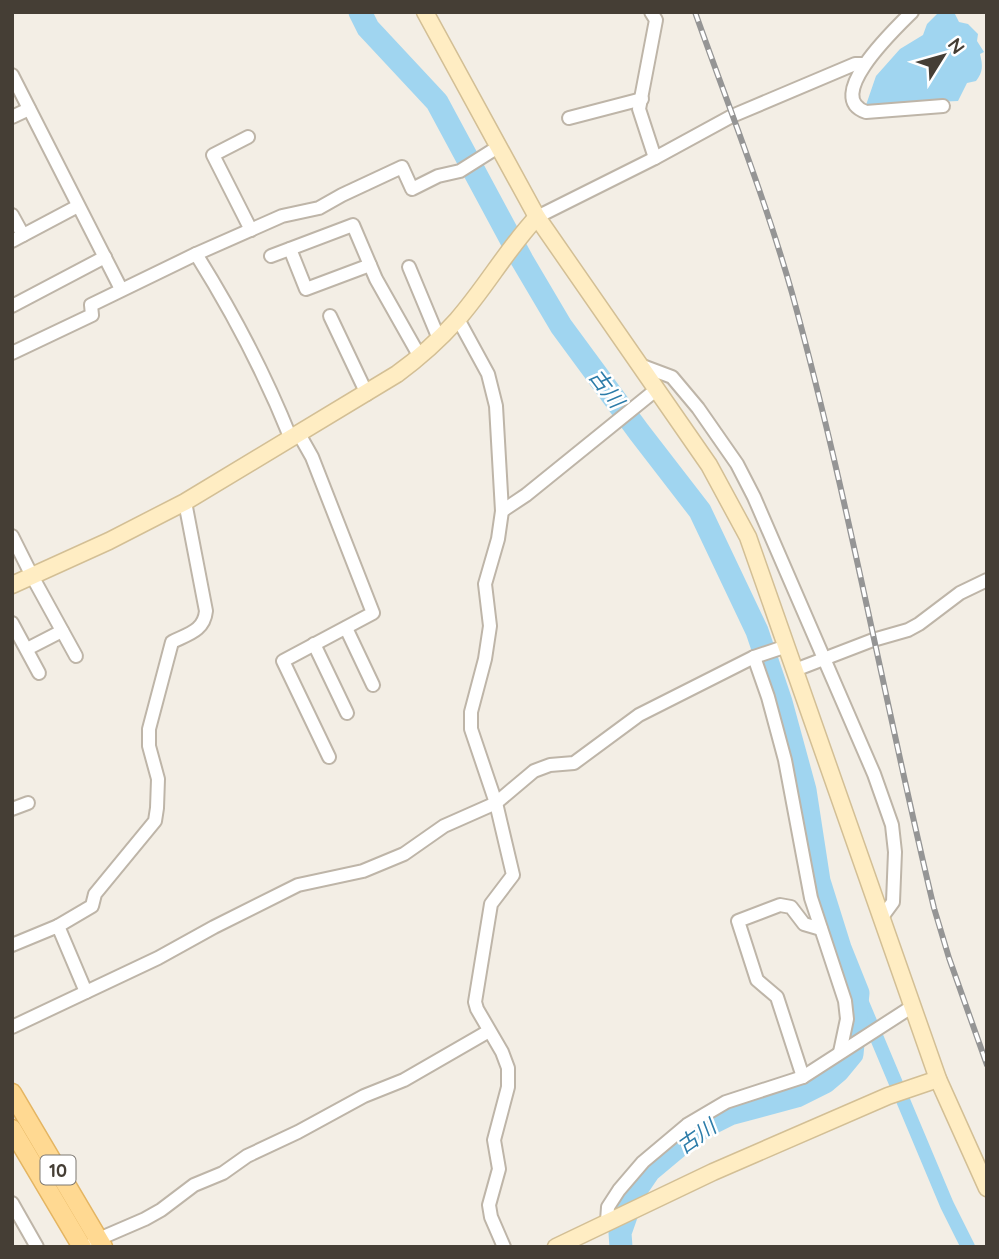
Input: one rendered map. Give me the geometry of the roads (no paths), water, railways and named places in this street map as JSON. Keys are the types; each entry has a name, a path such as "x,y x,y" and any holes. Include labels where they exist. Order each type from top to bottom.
{"main road":[{"name":"10","path":"12,1093 89,1245"},
{"name":"10","path":"12,1129 89,1245"}],"street":[{"path":"425,12 537,217 709,465 748,537 780,648 795,670 938,1079 985,1181"},
{"path":"651,12 656,20 639,110 655,158"},
{"path":"912,12 864,64 856,82 853,101 859,110 866,112 943,106"},
{"path":"12,585 109,541 184,502 367,394 420,357 458,319 520,235 537,217 732,116 855,64 864,64"},
{"path":"12,75 121,289"},
{"path":"569,118 642,99"},
{"path":"12,117 29,109"},
{"path":"248,137 213,155 251,230"},
{"path":"12,353 92,315 91,305 121,289 282,216 319,208 402,167 412,189 438,176 460,171 498,147"},
{"path":"12,215 18,238 78,206"},
{"path":"271,256 353,225 370,265 420,357"},
{"path":"290,249 306,289 370,265"},
{"path":"196,254 245,337 295,436 312,457 373,613 283,661 329,757"},
{"path":"12,306 105,257"},
{"path":"409,267 439,338"},
{"path":"330,316 367,394"},
{"path":"458,319 488,374 496,405 502,511 498,539 485,584 490,625 485,659 471,712 471,729 496,803 513,875 491,904 475,1002 508,1068 508,1087 494,1140 499,1169 489,1205 491,1217 505,1247"},
{"path":"640,365 672,377 698,408 737,464 754,497 874,774 892,825 895,852 893,902 882,917"},
{"path":"502,511 526,495 657,389"},
{"path":"12,945 58,926 92,906 95,894 155,821 158,779 149,746 149,729 172,642 200,628 205,621 206,611 184,502"},
{"path":"12,536 76,656"},
{"path":"795,670 919,624 960,593 987,580"},
{"path":"12,623 39,673"},
{"path":"346,628 373,684"},
{"path":"27,649 62,631"},
{"path":"314,644 347,713"},
{"path":"12,1027 158,958 298,886 363,871 404,854 444,827 496,803 534,771 550,765 574,763 639,715 755,657 780,648"},
{"path":"755,657 785,760 811,898 845,1001 846,1033 842,1051"},
{"path":"12,809 28,803"},
{"path":"803,1077 778,998 757,980 737,921 780,905 791,907 804,924 821,929"},
{"path":"58,926 86,992"},
{"path":"610,1220 608,1207 619,1190 643,1162 687,1125 726,1102 803,1077 913,1006"},
{"path":"89,1245 162,1210 194,1185 223,1173 247,1156 364,1096 404,1080 489,1031"},
{"path":"555,1247 653,1200 888,1096 938,1079"},
{"path":"12,1203 37,1247"}],"water":[{"path":"939,12 954,12 959,22 968,24 978,34 977,41 984,52 980,54 982,69 976,81 967,83 958,101 866,105 876,76 900,49 923,35 927,24"}],"waterway":[{"name":"古川","path":"360,12 368,28 437,102 522,260 561,326 700,511 757,631 781,702 805,790 819,881 840,948 858,993 852,1054 838,1071 825,1082 797,1096 730,1114 698,1130 649,1171 634,1193 620,1233 621,1247"},
{"path":"858,993 947,1205 968,1247"}],"railway":[{"path":"695,12 758,187 792,293 849,523 934,908 987,1065"}]}
